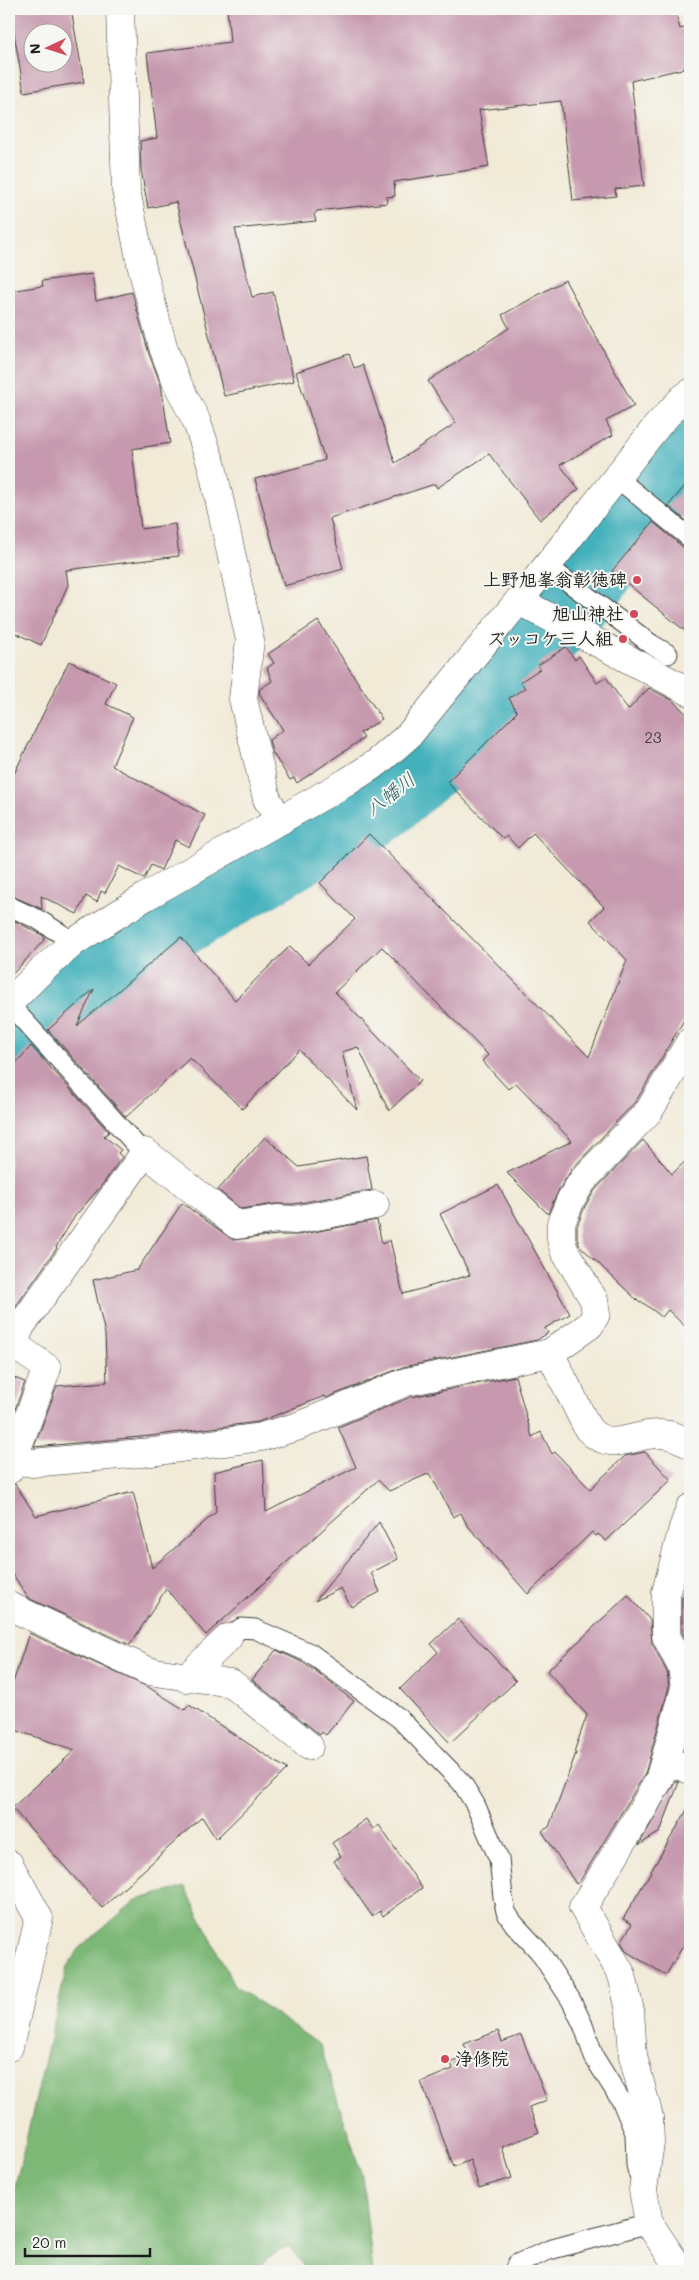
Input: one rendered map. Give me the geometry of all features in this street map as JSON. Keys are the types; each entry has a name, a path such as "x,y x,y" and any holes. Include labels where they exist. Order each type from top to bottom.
{"street":[{"path":"120,9 126,190 142,268 164,350 176,381 196,420 212,466 250,640 243,699 267,799 280,821"},
{"path":"9,1003 74,942 145,897 280,821 378,762 409,735 519,601 657,426 690,393"},
{"path":"519,601 690,692"},
{"path":"375,1205 295,1220 277,1219 237,1226 145,1152 21,1326 10,1348 23,1351 47,1368 11,1465 152,1452 261,1437 296,1427 406,1382 550,1353 590,1325 596,1314 594,1300 564,1250 561,1239 561,1223 571,1199 583,1180 649,1110 690,1042"},
{"path":"550,1353 588,1429 596,1437 604,1442 670,1434 690,1445"},
{"path":"681,2271 649,2223 643,2190 650,2143 649,2117 633,2056 626,1992 622,1974 583,1907 645,1805 658,1780 678,1765 685,1688 682,1667 666,1636 666,1592 682,1528 690,1508"},
{"path":"9,1606 148,1671 186,1678 232,1683 309,1746"},
{"path":"186,1678 228,1638"},
{"path":"9,1864 40,1918 9,2047"}],"lane":[{"path":"617,478 690,538"},
{"path":"547,566 651,644 668,654"},
{"path":"9,906 39,920 74,942"},
{"path":"9,1003 145,1152"},
{"path":"228,1638 242,1628 255,1629 310,1653 399,1718 462,1782 475,1804 499,1859 506,1912 514,1924 539,1951 572,2000 594,2057 622,2102 635,2133 636,2165 643,2190"},
{"path":"514,2271 517,2264 550,2250 649,2223"}],"green space":[{"path":"185,1887 234,1985 320,2045 362,2176 373,2271 307,2271 290,2246 267,2258 260,2271 9,2271 9,2212 67,1967 79,1949 136,1900"}],"building":[{"path":"10,9 71,9 84,82 24,92"},
{"path":"227,9 675,9 680,29 690,26 690,67 631,81 644,186 615,189 616,196 573,201 561,101 479,110 489,167 394,182 395,196 386,197 387,203 317,211 314,215 316,221 235,229 252,297 273,292 294,381 224,396 176,202 148,208 141,169 140,141 157,138 147,53 230,42"},
{"path":"92,274 96,301 132,292 149,354 161,385 170,443 132,449 141,529 175,524 179,556 66,570 68,585 41,645 9,630 9,291 43,286 42,281"},
{"path":"565,280 634,406 606,421 613,435 560,465 579,489 540,520 489,454 437,488 435,484 330,518 343,569 284,586 255,479 325,460 296,372 349,354 354,368 363,365 395,463 456,423 428,381 509,328 502,315"},
{"path":"690,480 690,524 668,506"},
{"path":"653,522 683,547 690,549 690,635 612,571"},
{"path":"318,621 382,719 360,733 364,738 297,783 294,778 290,780 272,752 269,740 283,730 259,693 260,689 272,681 267,668 274,663 268,654"},
{"path":"566,647 575,660 579,656 597,683 606,677 628,710 649,688 672,700 690,717 690,1010 636,1101 572,1169 558,1191 548,1214 507,1173 572,1141 516,1083 508,1089 482,1061 488,1055 382,947 335,992 420,1081 389,1111 358,1047 342,1052 357,1110 299,1050 242,1109 190,1058 126,1117 48,1030 94,989 77,1026 181,937 235,1000 290,946 308,964 355,919 320,883 369,834 589,1057 627,960 590,921 604,907 533,833 518,848 507,836 503,839 447,782 517,712 509,698 525,688 520,682 540,669 538,665"},
{"path":"69,661 116,683 106,704 133,717 112,766 205,815 189,847 175,840 161,870 151,865 144,879 119,866 105,893 101,891 97,902 86,896 77,914 41,896 42,909 9,895 9,784"},
{"path":"9,918 44,936 44,940 9,978"},
{"path":"31,1046 109,1132 104,1136 121,1150 118,1153 122,1157 103,1184 75,1216 57,1248 9,1316 9,1071"},
{"path":"265,1137 299,1167 366,1156 372,1190 294,1204 275,1204 241,1209 218,1190"},
{"path":"643,1140 672,1174 690,1157 690,1331 668,1310 662,1317 642,1302 640,1303 579,1245 577,1237 577,1226 585,1206 595,1190"},
{"path":"498,1185 570,1314 545,1328 548,1333 537,1340 403,1367 326,1398 325,1396 258,1422 150,1436 34,1447 57,1386 107,1382 105,1334 93,1280 137,1270 182,1203 233,1240 278,1235 298,1235 377,1220 382,1244 390,1240 403,1294 470,1275 440,1214"},
{"path":"9,1376 25,1382 9,1426"},
{"path":"515,1376 532,1437 541,1432 552,1454 555,1452 590,1489 625,1456 645,1452 671,1480 606,1541 598,1534 596,1536 592,1532 528,1594 467,1525 461,1513 453,1517 430,1473 389,1491 378,1480 206,1635 166,1589 130,1645 28,1598 9,1568 9,1485 15,1484 36,1516 133,1492 152,1568 216,1512 214,1472 263,1460 266,1512 356,1467 338,1427 411,1397"},
{"path":"379,1522 398,1559 371,1573 380,1592 351,1607 341,1588 315,1601"},
{"path":"690,1583 690,1649 682,1632 682,1598"},
{"path":"628,1595 650,1620 652,1643 667,1672 669,1687 645,1774 580,1881 576,1884 542,1831 549,1827 576,1753 574,1752 587,1715 547,1671"},
{"path":"458,1619 516,1681 450,1743 400,1689 438,1652 431,1644"},
{"path":"29,1633 148,1687 185,1710 189,1705 287,1769 216,1839 202,1817 102,1908 12,1808 75,1750 9,1728 9,1695"},
{"path":"276,1650 304,1663 354,1701 326,1735 322,1732 320,1735 252,1680"},
{"path":"690,1727 690,1753 684,1751"},
{"path":"675,1781 679,1782 660,1832 639,1845"},
{"path":"690,1805 690,1934 666,1975 627,1952 621,1942 632,1924 623,1919"},
{"path":"366,1819 373,1829 379,1825 422,1888 383,1916 380,1911 372,1916 334,1861 341,1856 332,1843"},
{"path":"498,2031 502,2042 521,2035 547,2100 529,2107 539,2132 502,2147 512,2178 479,2188 470,2160 454,2167 421,2082 453,2069 451,2063 469,2055 464,2044"}],"waterway":[{"name":"八幡川","path":"9,1054 29,1031 74,988 122,953 297,850 377,808 448,745 588,583 662,477 690,443"}],"place":[{"name":"上野旭峯翁彰徳碑","path":"637,580"},
{"name":"旭山神社","path":"634,614"},
{"name":"ズッコケ三人組","path":"623,639"},
{"name":"浄修院","path":"445,2059"}]}
